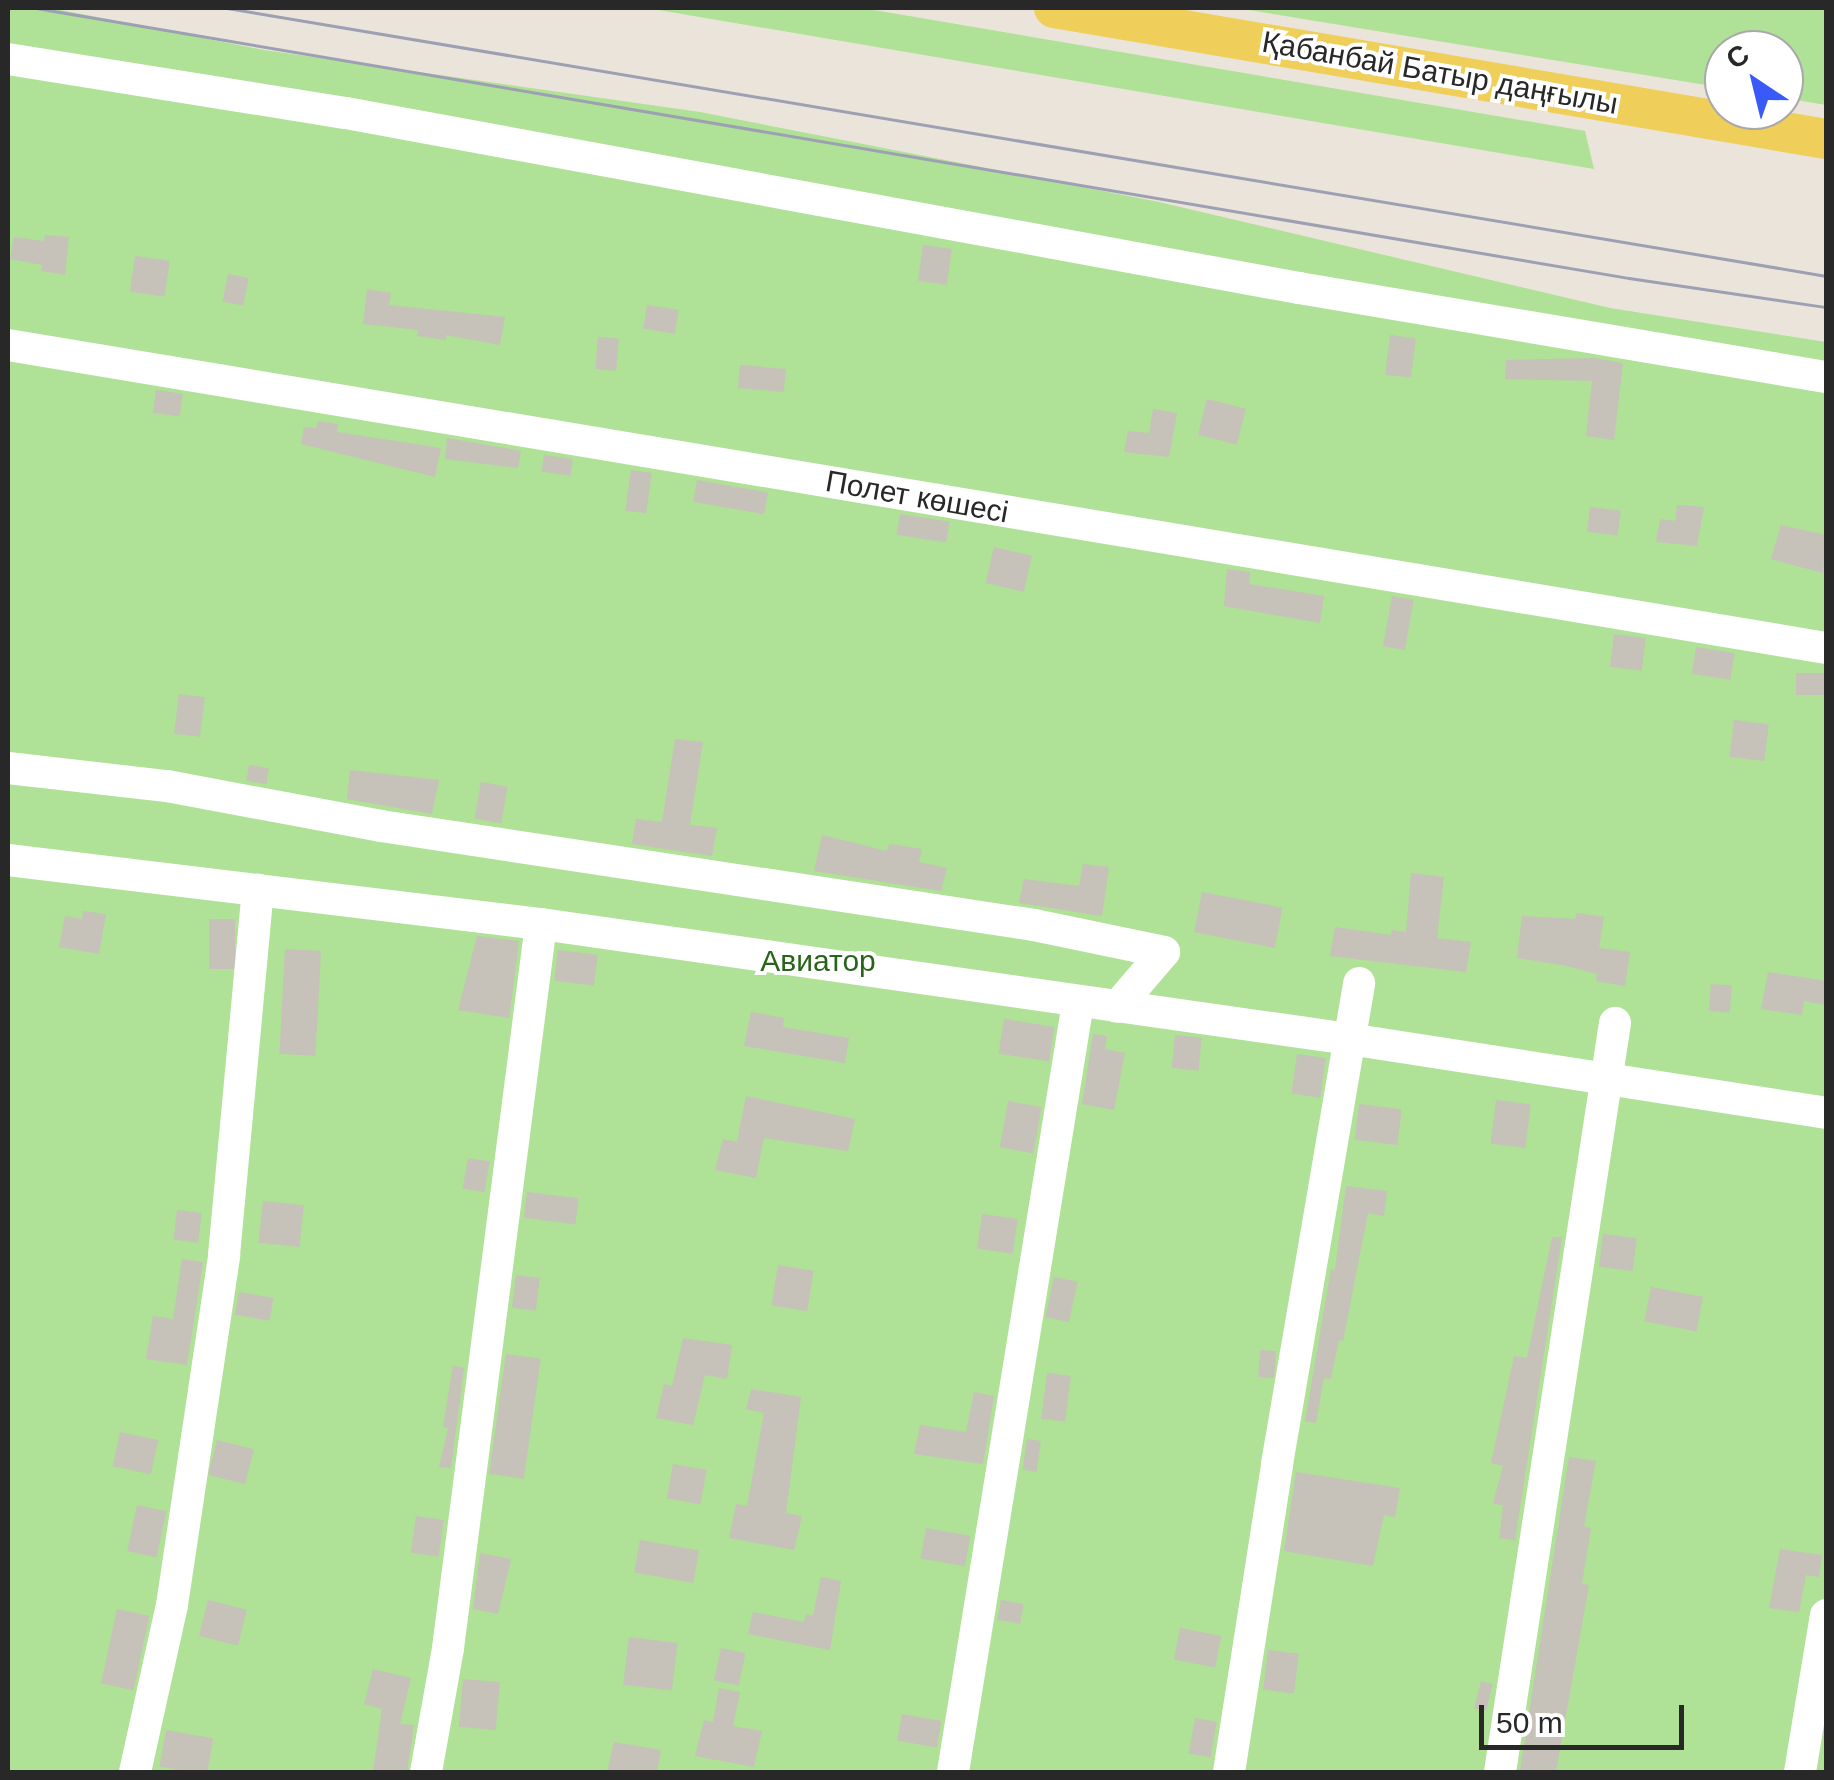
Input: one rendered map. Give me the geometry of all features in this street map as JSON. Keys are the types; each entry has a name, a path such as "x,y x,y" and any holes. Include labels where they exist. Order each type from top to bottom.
{"main road":[{"name":"Қабанбай Батыр даңғылы","path":"1054,8 1826,139"}],"street":[{"path":"8,59 346,113 1300,288 1826,376"},
{"name":"Полет көшесі","path":"8,345 1826,648"},
{"path":"8,768 168,786 381,826 1034,926 1164,952 1117,1007"},
{"path":"8,860 541,924 1348,1039 1826,1114"},
{"path":"135,1772 172,1605 224,1255 258,890"},
{"path":"426,1772 448,1648 541,924"},
{"path":"1229,1772 1360,983"},
{"path":"953,1772 1078,1002"},
{"path":"1500,1772 1614,1024"},
{"path":"1800,1772 1826,1614"}],"green space":[{"name":"Авиатор","path":"8,8 51,8 264,50 700,112 1159,202 1610,308 1826,342 1826,1772 8,1772"},
{"path":"647,8 862,8 1585,131 1594,169"},
{"path":"1237,8 1826,8 1826,105 1804,101 1804,30 1704,30 1704,85"}],"building":[{"path":"45,235 69,237 65,275 41,271 42,265 10,259 14,237 44,241"},
{"path":"923,245 952,249 947,285 918,281"},
{"path":"135,256 170,261 165,297 130,292"},
{"path":"228,274 249,278 243,305 223,301"},
{"path":"367,289 391,293 389,305 505,317 500,345 446,335 446,340 417,336 418,330 363,324"},
{"path":"647,305 679,310 675,334 643,329"},
{"path":"1390,335 1416,338 1411,378 1385,375"},
{"path":"598,337 619,339 616,371 595,369"},
{"path":"1594,358 1623,363 1614,440 1586,436 1592,381 1505,379 1506,360"},
{"path":"740,365 786,369 784,392 738,388"},
{"path":"156,390 183,394 180,417 153,413"},
{"path":"1207,399 1246,409 1237,445 1198,435"},
{"path":"1153,409 1177,413 1169,457 1124,452 1128,431 1149,433"},
{"path":"318,421 338,424 337,432 441,448 435,477 301,444 304,427 316,428"},
{"path":"447,438 521,451 518,468 445,459"},
{"path":"544,455 573,459 570,476 542,472"},
{"path":"631,470 652,473 646,514 625,511"},
{"path":"697,480 768,493 764,514 693,502"},
{"path":"1677,505 1704,507 1697,546 1656,542 1660,519 1675,521"},
{"path":"1590,507 1621,511 1618,536 1587,532"},
{"path":"900,514 949,522 946,543 897,535"},
{"path":"1781,525 1826,535 1823,573 1771,559"},
{"path":"994,547 1032,556 1024,592 986,583"},
{"path":"1227,569 1250,572 1249,584 1324,596 1320,623 1224,606"},
{"path":"1392,596 1414,600 1405,650 1383,646"},
{"path":"1614,634 1646,638 1642,671 1610,667"},
{"path":"1696,647 1735,653 1730,680 1692,674"},
{"path":"1796,673 1826,673 1826,695 1796,695"},
{"path":"179,694 205,697 200,737 174,734"},
{"path":"1734,720 1769,724 1764,761 1729,757"},
{"path":"675,739 703,742 690,825 717,828 712,856 632,844 636,819 662,822"},
{"path":"249,765 269,768 266,784 246,781"},
{"path":"350,770 439,780 432,814 347,799"},
{"path":"481,782 508,787 501,823 475,818"},
{"path":"822,835 887,851 889,844 922,849 919,862 947,868 941,891 814,871"},
{"path":"1083,864 1109,867 1102,916 1019,903 1024,879 1079,886"},
{"path":"1411,873 1444,877 1437,938 1471,942 1466,972 1330,956 1335,927 1391,935 1392,930 1406,932"},
{"path":"1202,892 1282,908 1275,948 1194,932"},
{"path":"83,911 106,914 99,954 59,947 65,916 82,919"},
{"path":"1577,913 1604,917 1599,948 1630,952 1625,986 1596,981 1597,974 1567,966 1517,958 1522,916 1575,919"},
{"path":"209,919 235,919 235,969 209,969"},
{"path":"477,936 519,941 509,1018 458,1010"},
{"path":"285,949 321,951 315,1056 280,1054"},
{"path":"558,950 598,955 594,986 554,981"},
{"path":"1768,972 1826,981 1826,1005 1804,1001 1802,1015 1761,1009"},
{"path":"1711,984 1732,986 1730,1013 1709,1011"},
{"path":"751,1012 784,1018 783,1027 849,1038 845,1063 744,1046"},
{"path":"1004,1019 1054,1027 1049,1062 999,1054"},
{"path":"1093,1034 1107,1036 1105,1049 1125,1053 1114,1110 1082,1104"},
{"path":"1175,1035 1202,1038 1198,1071 1172,1068"},
{"path":"1297,1054 1326,1058 1320,1098 1291,1094"},
{"path":"746,1096 855,1119 848,1151 764,1138 756,1178 715,1170 723,1139 737,1142"},
{"path":"1496,1100 1531,1104 1525,1148 1491,1144"},
{"path":"1008,1101 1041,1107 1033,1153 1000,1147"},
{"path":"1359,1104 1402,1109 1397,1145 1355,1140"},
{"path":"468,1158 490,1162 484,1192 463,1189"},
{"path":"1346,1186 1387,1191 1384,1216 1368,1213 1343,1341 1339,1340 1331,1379 1324,1378 1316,1423 1305,1421 1331,1269 1335,1270"},
{"path":"527,1192 579,1198 575,1224 524,1218"},
{"path":"263,1201 304,1205 299,1247 259,1243"},
{"path":"177,1210 202,1213 198,1243 173,1240"},
{"path":"982,1214 1018,1219 1013,1254 977,1249"},
{"path":"1603,1234 1637,1238 1633,1271 1599,1267"},
{"path":"1552,1237 1562,1237 1515,1540 1499,1538 1503,1506 1493,1503 1503,1466 1491,1463 1514,1356 1527,1358"},
{"path":"182,1259 203,1262 187,1365 146,1359 153,1316 173,1319"},
{"path":"778,1265 814,1271 807,1311 772,1305"},
{"path":"516,1275 540,1278 536,1311 512,1308"},
{"path":"1054,1277 1077,1282 1069,1322 1045,1317"},
{"path":"1651,1287 1703,1297 1696,1331 1644,1321"},
{"path":"239,1292 273,1298 269,1321 235,1315"},
{"path":"683,1338 732,1345 727,1379 705,1375 693,1425 656,1418 664,1384 672,1386"},
{"path":"1260,1350 1276,1351 1274,1378 1258,1377"},
{"path":"506,1354 541,1359 524,1479 489,1474"},
{"path":"453,1365 464,1368 451,1468 439,1467 448,1428 443,1427"},
{"path":"1047,1373 1071,1376 1065,1422 1041,1419"},
{"path":"751,1389 801,1397 786,1513 802,1516 794,1550 729,1538 736,1504 747,1506 764,1413 746,1409"},
{"path":"974,1392 994,1396 983,1464 914,1454 920,1425 966,1432"},
{"path":"120,1432 158,1440 151,1474 113,1466"},
{"path":"1027,1439 1041,1441 1037,1472 1023,1470"},
{"path":"217,1440 254,1449 245,1484 208,1475"},
{"path":"1569,1457 1596,1461 1584,1526 1591,1528 1582,1584 1589,1585 1556,1772 1520,1771"},
{"path":"673,1464 706,1470 700,1504 667,1498"},
{"path":"1296,1472 1400,1488 1395,1517 1384,1515 1373,1566 1284,1551"},
{"path":"137,1505 166,1511 157,1557 127,1551"},
{"path":"416,1516 444,1520 439,1557 411,1553"},
{"path":"926,1528 970,1536 965,1566 921,1559"},
{"path":"640,1540 699,1550 693,1583 634,1572"},
{"path":"1780,1549 1822,1555 1819,1577 1806,1575 1799,1612 1769,1608"},
{"path":"480,1553 511,1559 498,1614 473,1609"},
{"path":"821,1577 841,1581 830,1650 748,1634 753,1612 804,1622 806,1614 813,1616"},
{"path":"208,1600 247,1610 238,1646 199,1636"},
{"path":"1001,1600 1024,1604 1020,1624 998,1620"},
{"path":"117,1609 149,1616 133,1690 101,1683"},
{"path":"1180,1628 1221,1636 1215,1667 1174,1659"},
{"path":"629,1637 678,1643 672,1691 623,1685"},
{"path":"721,1648 745,1653 739,1685 714,1680"},
{"path":"1268,1650 1299,1654 1294,1693 1263,1690"},
{"path":"373,1669 411,1678 400,1724 414,1725 407,1772 373,1772 382,1709 364,1704"},
{"path":"463,1679 500,1682 496,1730 459,1727"},
{"path":"1481,1681 1493,1684 1486,1711 1474,1708"},
{"path":"719,1688 740,1692 733,1726 762,1731 754,1767 695,1756 704,1720 713,1722"},
{"path":"902,1714 941,1721 937,1748 897,1741"},
{"path":"1195,1718 1217,1722 1210,1757 1189,1753"},
{"path":"166,1730 213,1738 207,1772 160,1766"},
{"path":"614,1742 661,1750 657,1772 607,1772"}],"tram line":[{"path":"36,8 1629,278 1826,307"},
{"path":"227,8 1826,276"}]}
